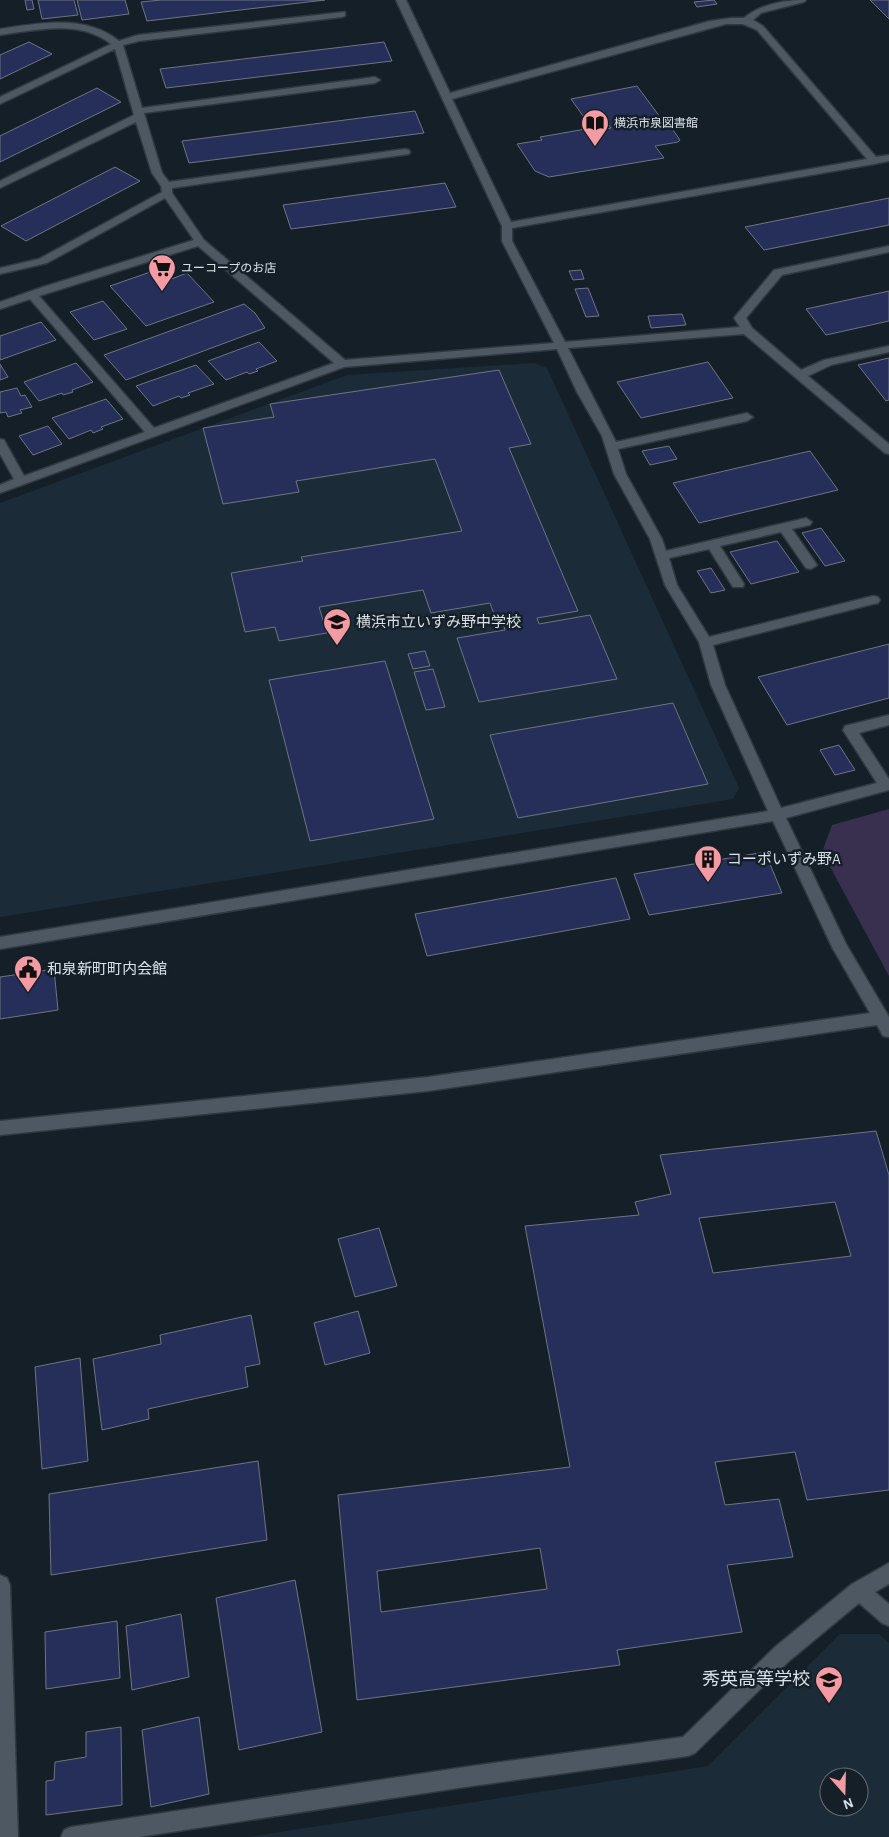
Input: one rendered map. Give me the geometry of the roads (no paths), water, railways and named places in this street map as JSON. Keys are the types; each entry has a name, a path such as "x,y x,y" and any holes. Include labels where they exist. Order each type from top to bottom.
{"street":[{"path":"0,1128 428,1084 885,1024 840,948 777,815 718,685 706,642 671,585 656,539 620,474 608,436 582,392 561,346 507,241 507,226 401,0"},
{"path":"746,21 758,11 801,0"},
{"path":"0,101 118,44 138,38 342,14"},
{"path":"447,97 713,23 726,20 746,21 754,23 760,28 874,161"},
{"path":"0,32 38,27 81,27 108,36 118,44 157,173 200,242 342,364"},
{"path":"0,185 139,114 375,80"},
{"path":"0,271 43,261 166,189 405,152"},
{"path":"507,226 889,158"},
{"path":"0,306 32,294 200,242"},
{"path":"889,249 778,272 740,318 747,330 889,450"},
{"path":"32,294 152,433"},
{"path":"0,488 342,364 747,330"},
{"path":"800,375 828,362 889,348"},
{"path":"612,447 747,417"},
{"path":"0,442 21,481"},
{"path":"661,556 806,522"},
{"path":"784,527 811,565"},
{"path":"712,544 738,584"},
{"path":"706,642 873,600"},
{"path":"0,944 777,815 887,786 850,730 889,720"},
{"path":"71,1837 465,1777 688,1746 782,1654 859,1591 889,1573"},
{"path":"0,1584 8,1837"},
{"path":"859,1591 889,1616"}],"place":[{"name":"横浜市泉図書館","path":"595,147"},
{"name":"ユーコープのお店","path":"162,292"},
{"name":"横浜市立いずみ野中学校","path":"337,646"},
{"name":"コーポいずみ野A","path":"708,883"},
{"name":"和泉新町町内会館","path":"28,993"},
{"name":"秀英高等学校","path":"829,1704"}]}
